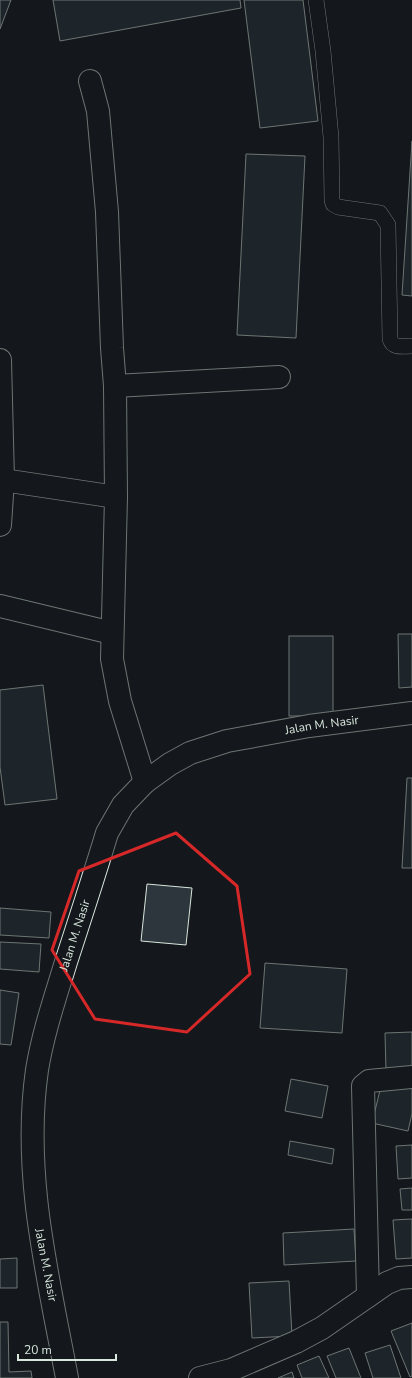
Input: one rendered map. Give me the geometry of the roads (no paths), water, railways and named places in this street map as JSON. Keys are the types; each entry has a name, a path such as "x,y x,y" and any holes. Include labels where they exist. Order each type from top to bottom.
{"street":[{"path":"90,81 98,111 105,188 115,386 116,497 112,658 120,700 145,782"},
{"path":"0,360 3,480 0,525"},
{"path":"115,386 279,377"},
{"path":"3,480 116,497"},
{"path":"0,606 112,633"},
{"name":"Jalan M. Nasir","path":"67,1378 38,1222 33,1179 32,1122 37,1070 49,1015 107,833 123,805 145,782 170,764 190,753 227,741 309,726 412,713"},
{"path":"368,1296 363,1086 370,1081 412,1077"},
{"path":"200,1378 231,1370 296,1342 322,1328 392,1280 412,1277"}],"lane":[{"path":"316,0 323,51 331,137 333,204 338,207 380,213 386,221 388,225 390,339 396,346 412,346"}]}
